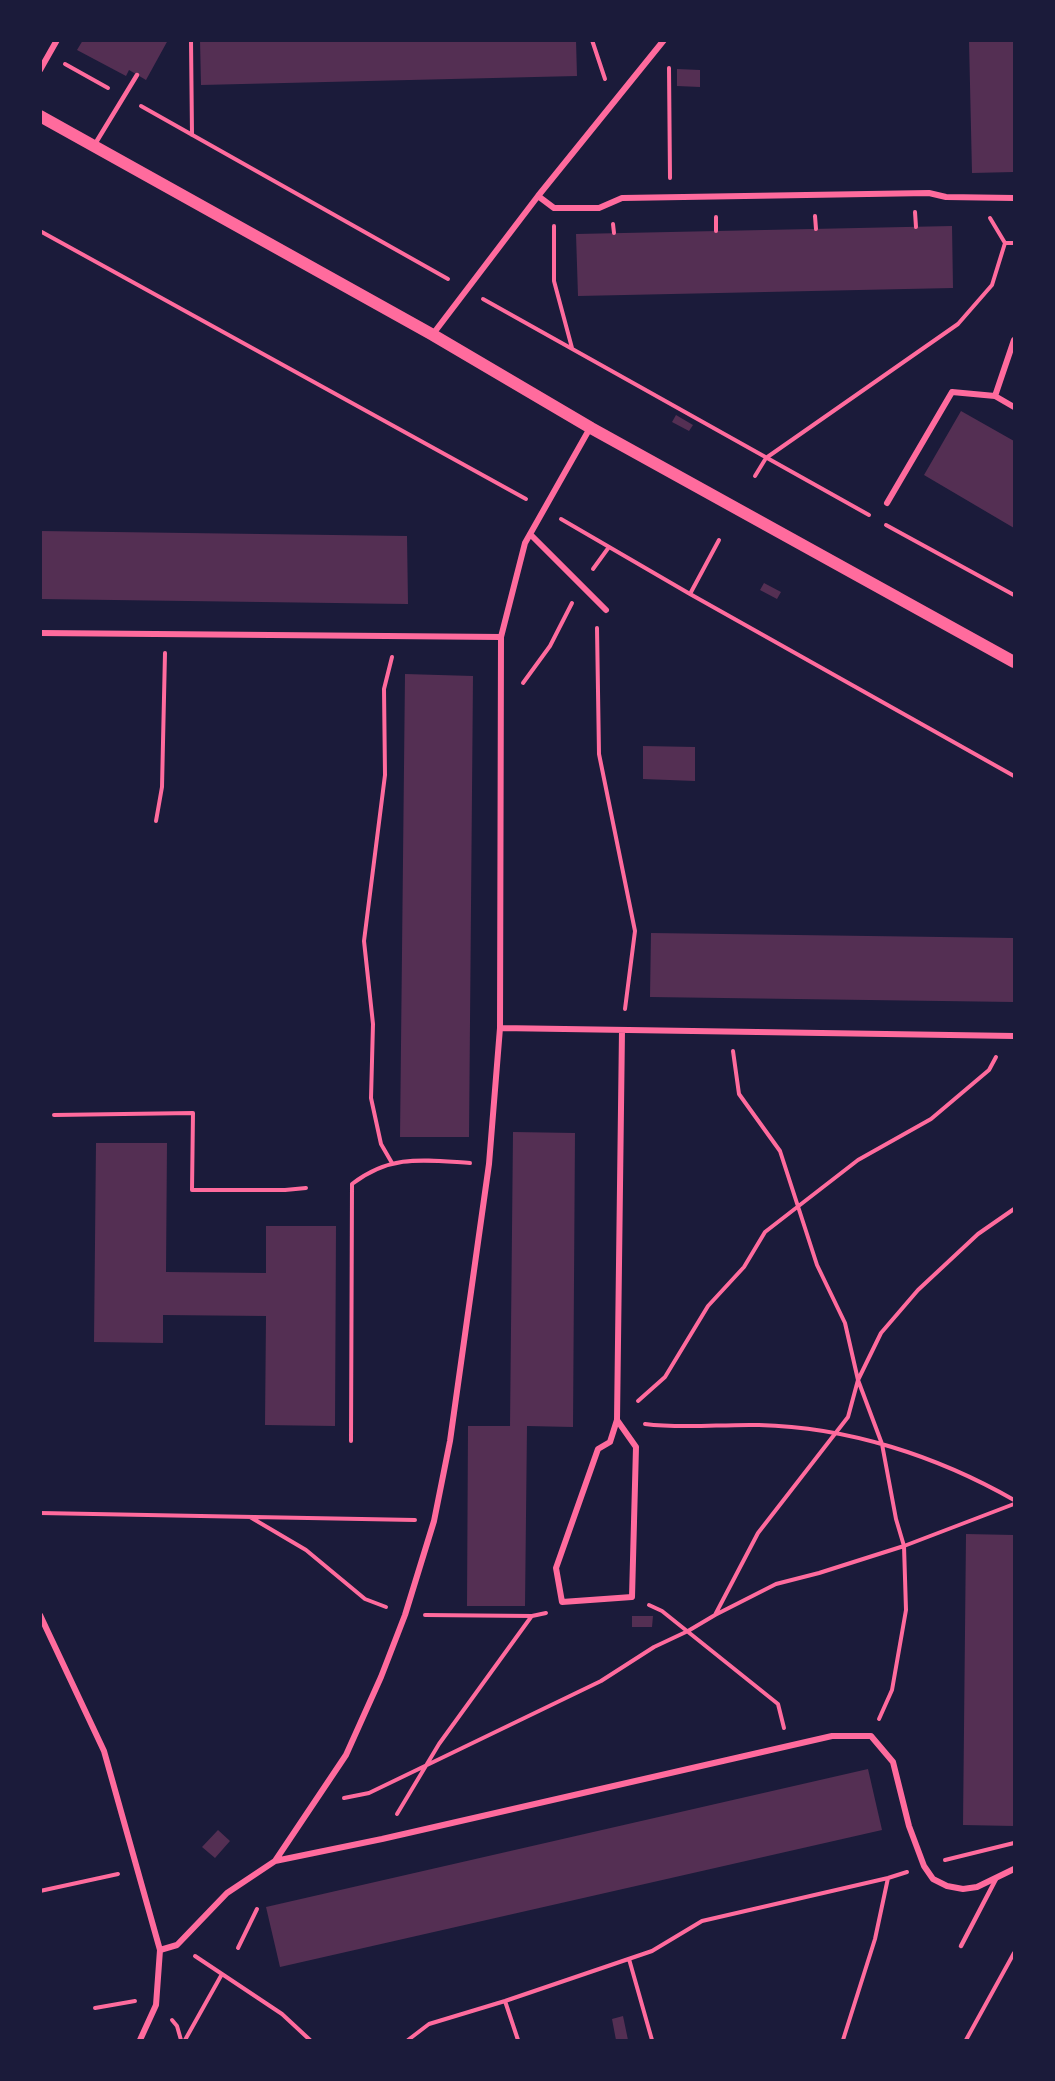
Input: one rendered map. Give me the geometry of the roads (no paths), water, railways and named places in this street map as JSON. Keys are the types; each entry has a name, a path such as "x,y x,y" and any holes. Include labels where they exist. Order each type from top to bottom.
{"main road":[{"path":"40,116 433,335 591,428 1014,662"}],"street":[{"path":"40,69 57,40"},
{"path":"433,335 538,196 664,40"},
{"path":"538,196 554,208 598,208 622,198 670,196 929,193 946,197 1014,198"},
{"path":"995,396 1014,340"},
{"path":"887,503 952,392 995,396 1014,407"},
{"path":"275,1861 346,1755 381,1677 405,1615 434,1521 450,1441 489,1164 500,1028 501,637 525,543 591,428"},
{"path":"530,534 606,610"},
{"path":"40,633 501,637"},
{"path":"500,1028 1011,1036"},
{"path":"617,1420 636,1447 632,1597 562,1602 556,1568 598,1449 610,1442 617,1420 622,1030"},
{"path":"40,1615 104,1751 160,1950 156,2005 140,2040"},
{"path":"160,1950 177,1945 227,1893 275,1861 382,1839 832,1736 871,1736 893,1762 909,1826 924,1866 933,1879 947,1886 963,1889 977,1887 1014,1869"}],"lane":[{"path":"94,146 137,75"},
{"path":"961,1946 996,1879"}]}
